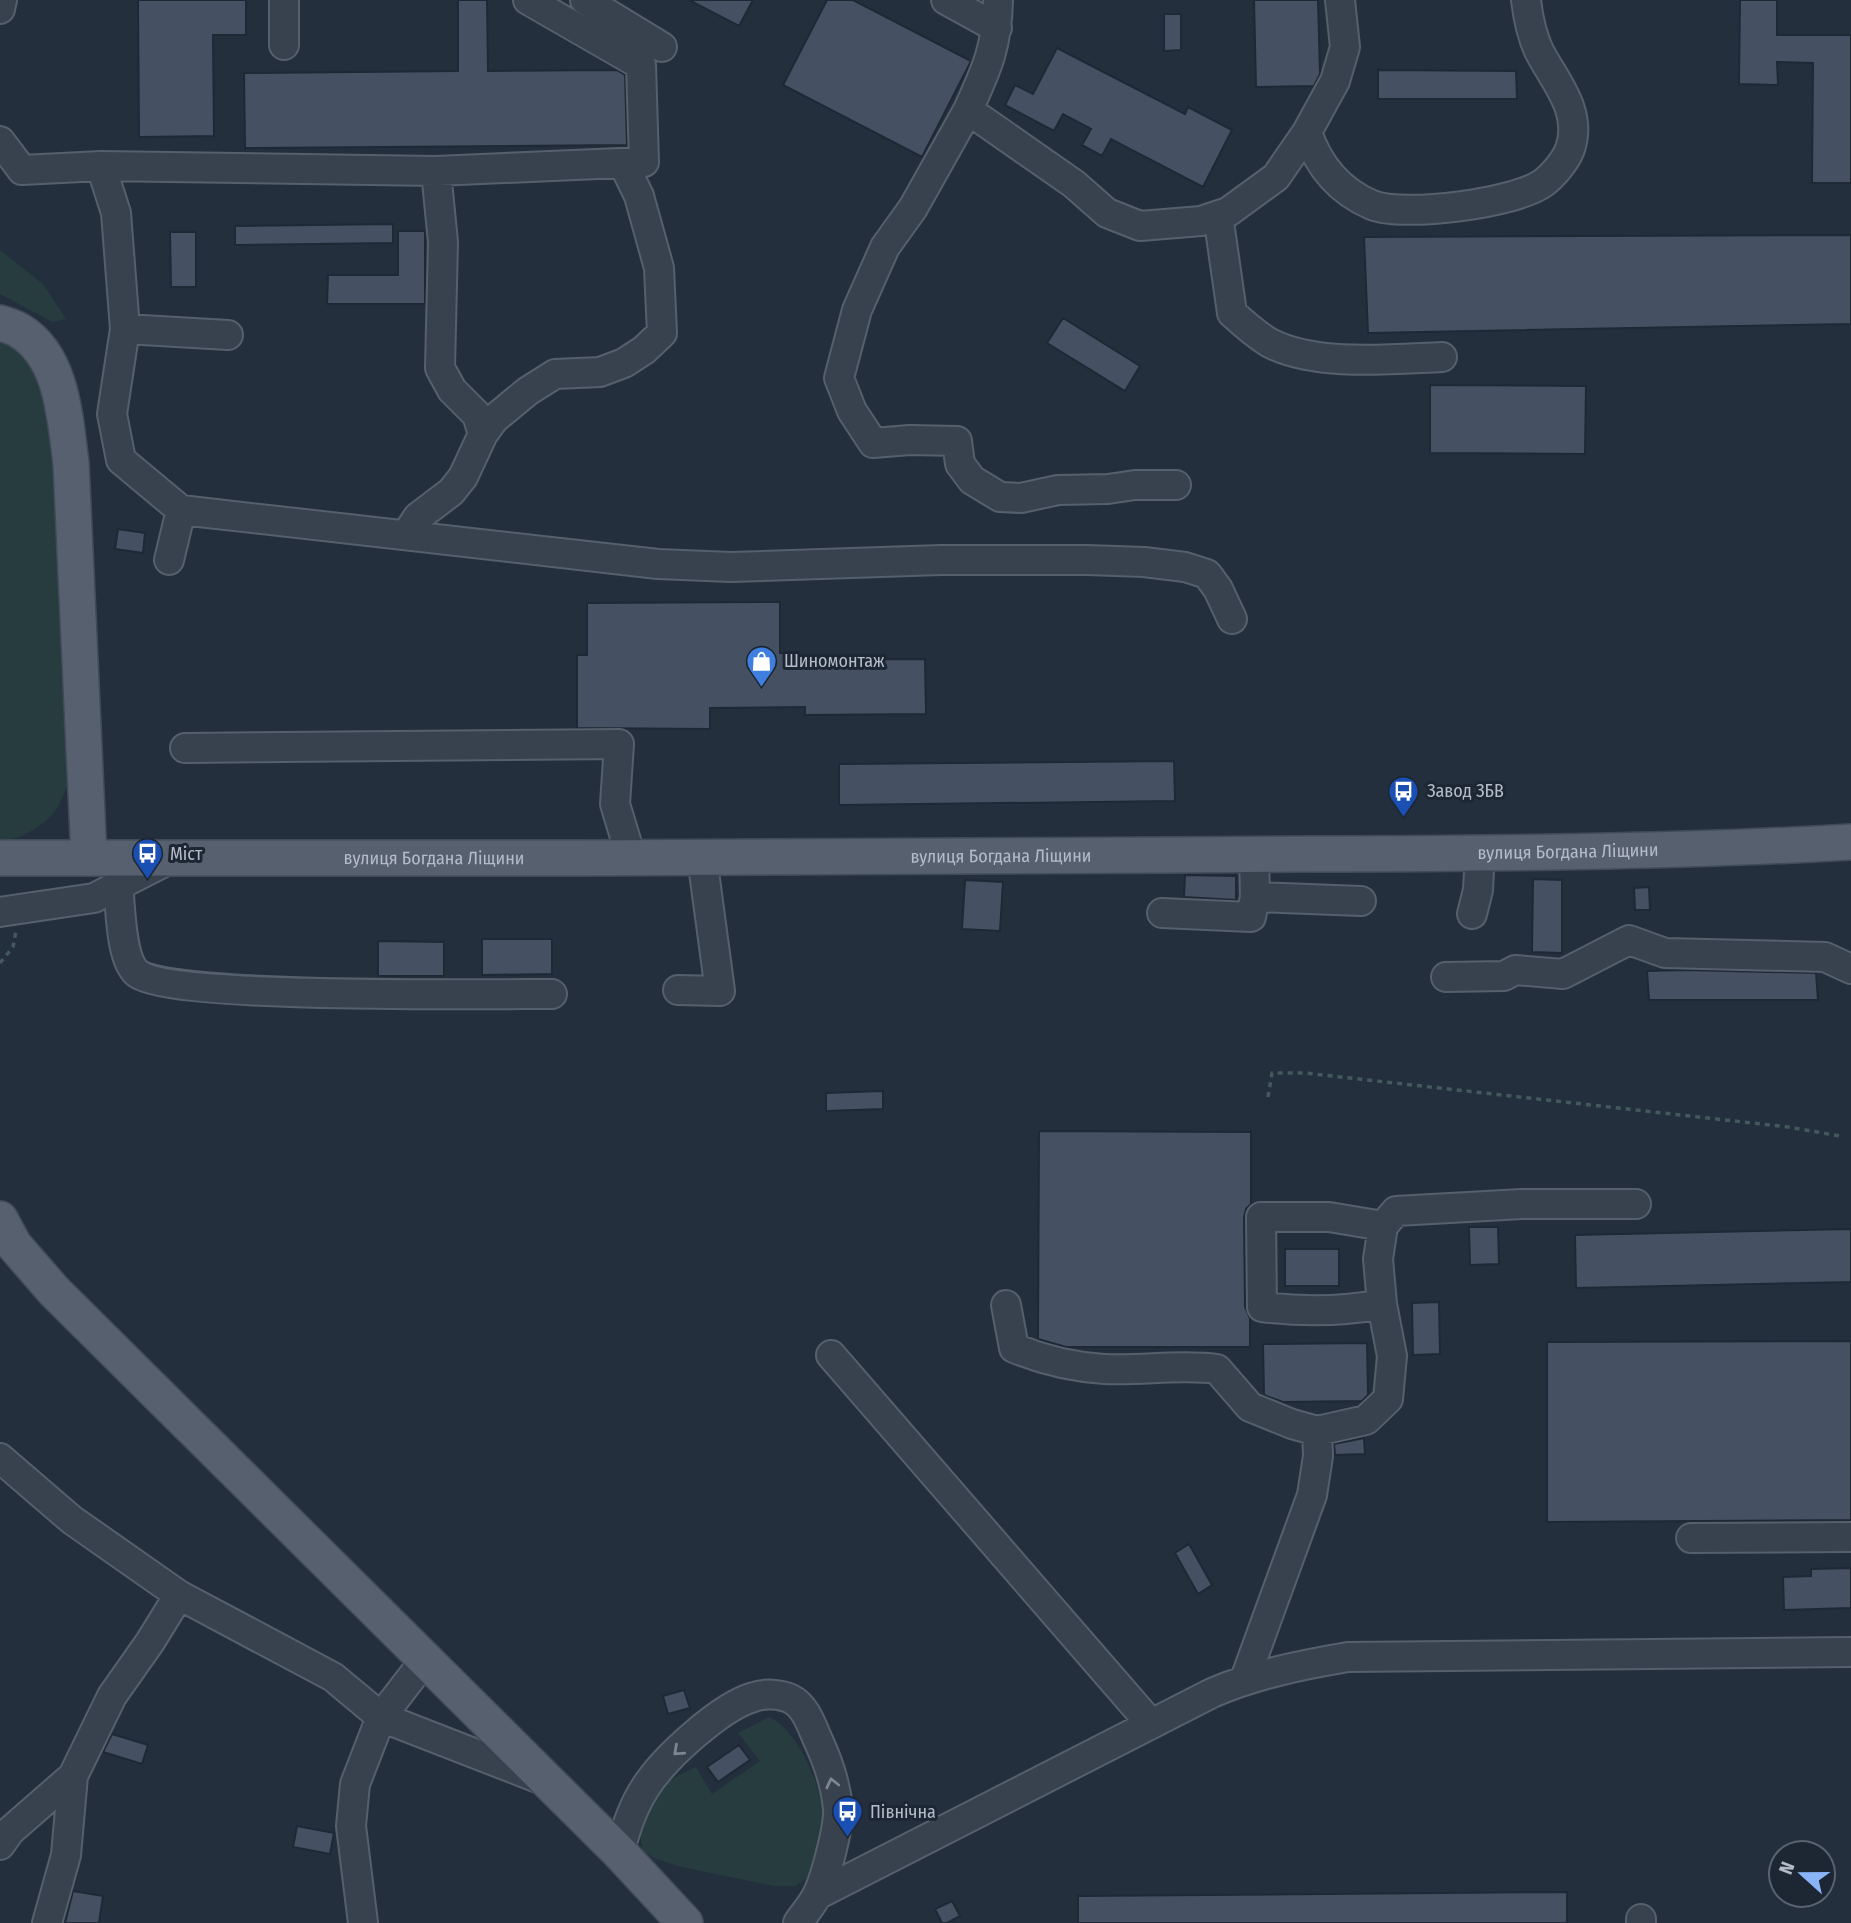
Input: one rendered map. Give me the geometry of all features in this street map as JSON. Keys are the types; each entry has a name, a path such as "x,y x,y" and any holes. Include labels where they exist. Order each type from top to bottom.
{"main road":[{"path":"0,323 21,331 39,348 62,398 71,463 89,858"},
{"name":"вулиця Богдана Ліщини","path":"0,858 1254,854 1768,847 1851,842"},
{"path":"0,1219 14,1245 54,1291 620,1852 685,1923"}],"street":[{"path":"0,9 2,0"},
{"path":"284,0 284,45"},
{"path":"0,141 22,170 101,166 436,171 644,162 641,65 528,0"},
{"path":"585,0 662,47"},
{"path":"946,0 998,29"},
{"path":"998,0 998,29 992,55 968,110 913,208 885,247 868,281 857,310 839,378 852,411 873,443 910,440 957,441 960,464 972,480 1000,497 1021,498 1058,490 1176,485"},
{"path":"968,110 1074,184 1107,213 1140,226 1201,221 1228,212 1276,177 1307,132 1335,81 1345,47 1340,0"},
{"path":"1307,132 1318,160 1327,173 1348,191 1374,206 1449,208 1508,198 1543,183 1570,149 1573,128 1566,95 1535,41 1526,0"},
{"path":"406,535 418,517 451,492 463,477 483,434 494,419 528,391 555,374 600,372 624,363 662,333 659,268 639,196 623,163"},
{"path":"101,166 116,213 125,329 112,414 121,460 181,510 658,564 731,567 941,560 1087,560 1185,566 1207,574 1218,589 1233,620"},
{"path":"436,171 443,242 440,368 452,390 477,415 483,434"},
{"path":"1218,215 1232,313 1272,344 1325,357 1442,357"},
{"path":"125,329 228,335"},
{"path":"169,560 181,510"},
{"path":"185,748 619,744 615,804 631,857"},
{"path":"1472,914 1478,890 1480,852"},
{"path":"1162,912 1251,917 1255,897 1254,854"},
{"path":"678,990 720,990 702,857"},
{"path":"11,911 94,898 161,858"},
{"path":"118,886 126,954 137,974 161,982 247,990 552,994"},
{"path":"1255,897 1361,901"},
{"path":"1446,977 1504,976 1515,970 1563,974 1629,940 1665,953 1825,957 1851,969"},
{"path":"1006,1305 1014,1348 1035,1357 1104,1369 1194,1366 1217,1369 1250,1407 1317,1431 1366,1420 1388,1399 1392,1356 1382,1304 1378,1259 1383,1226 1396,1211 1521,1205 1636,1204"},
{"path":"1382,1304 1348,1310 1298,1311 1262,1307 1261,1217 1329,1217 1383,1226"},
{"path":"831,1355 1150,1724"},
{"path":"1245,1679 1312,1495 1318,1456 1317,1431"},
{"path":"0,1458 72,1520 179,1595 332,1677 381,1717 549,1782"},
{"path":"1690,1538 1851,1536"},
{"path":"47,1923 66,1855 73,1776 112,1696 179,1595"},
{"path":"817,1895 1212,1693 1245,1679 1290,1667 1348,1657 1851,1652"},
{"path":"363,1923 351,1826 355,1784 381,1717 425,1660"},
{"path":"620,1852 631,1811 646,1786 663,1765 701,1731 734,1705 756,1696 777,1695 792,1699 806,1713 831,1777 838,1811 831,1850 817,1895 798,1923"},
{"path":"0,1845 10,1831 73,1776"}],"path":[{"path":"0,963 13,947 11,911"},
{"path":"1268,1097 1272,1073 1305,1073 1788,1127 1840,1136"}],"green space":[{"path":"0,250 43,284 66,319 52,322 0,294"},
{"path":"0,331 53,387 72,774 59,805 48,818 17,838 0,841"},
{"path":"769,1717 791,1735 800,1749 821,1798 825,1827 812,1875 795,1886 774,1886 677,1866 652,1857 642,1850 640,1831 657,1790 696,1767 712,1794 760,1761 738,1733"}],"building":[{"path":"138,0 246,0 246,35 213,35 214,136 139,137"},
{"path":"458,0 487,0 488,71 617,70 625,75 627,145 245,148 244,73 458,71"},
{"path":"689,0 753,0 739,26"},
{"path":"827,0 853,0 971,61 922,157 783,85"},
{"path":"1254,0 1318,0 1320,74 1314,86 1256,87"},
{"path":"1740,0 1777,0 1777,35 1851,35 1851,183 1812,183 1813,63 1777,62 1778,85 1739,84"},
{"path":"1164,14 1181,14 1181,50 1164,51"},
{"path":"1057,48 1185,114 1188,107 1232,130 1203,187 1111,139 1102,156 1082,145 1091,129 1063,114 1054,131 1005,105 1015,85 1033,94"},
{"path":"1378,70 1516,71 1517,99 1378,99"},
{"path":"393,224 393,243 235,245 235,226"},
{"path":"398,231 425,231 425,304 327,304 328,275 398,275"},
{"path":"170,232 196,232 196,287 171,287"},
{"path":"1851,235 1851,324 1368,333 1364,237"},
{"path":"1063,318 1140,366 1125,391 1047,343"},
{"path":"1430,385 1586,386 1585,454 1430,453"},
{"path":"118,529 145,533 143,553 115,549"},
{"path":"780,602 780,653 789,653 789,660 925,659 926,714 805,715 805,707 710,708 710,729 577,728 577,655 587,655 587,603"},
{"path":"1174,761 1175,801 839,805 839,764"},
{"path":"1185,875 1236,876 1236,900 1184,897"},
{"path":"1533,879 1562,880 1562,953 1532,952"},
{"path":"965,880 1003,882 1000,931 962,929"},
{"path":"1649,887 1650,910 1635,910 1634,888"},
{"path":"482,939 552,939 552,974 482,975"},
{"path":"378,941 444,942 444,976 378,976"},
{"path":"1647,971 1816,973 1818,1000 1649,1000"},
{"path":"883,1091 883,1109 826,1111 826,1093"},
{"path":"1039,1131 1251,1132 1251,1204 1244,1217 1245,1307 1250,1318 1250,1347 1066,1347 1038,1339"},
{"path":"1469,1227 1498,1227 1499,1264 1470,1265"},
{"path":"1851,1229 1851,1282 1576,1288 1575,1235"},
{"path":"1285,1249 1339,1249 1339,1286 1285,1286"},
{"path":"1439,1302 1440,1354 1413,1355 1412,1303"},
{"path":"1851,1341 1851,1520 1547,1522 1547,1342"},
{"path":"1367,1343 1368,1395 1362,1401 1283,1402 1264,1395 1263,1344"},
{"path":"1364,1438 1365,1454 1335,1455 1334,1444"},
{"path":"1189,1544 1212,1585 1198,1594 1175,1553"},
{"path":"1851,1568 1851,1608 1784,1610 1783,1577 1811,1576 1811,1569"},
{"path":"684,1690 690,1708 668,1714 663,1696"},
{"path":"112,1734 148,1745 142,1764 103,1752"},
{"path":"739,1745 750,1760 718,1782 707,1767"},
{"path":"297,1826 334,1833 330,1854 293,1847"},
{"path":"73,1891 103,1896 99,1923 65,1923"},
{"path":"1567,1892 1567,1923 1078,1923 1078,1896"},
{"path":"952,1901 960,1916 942,1923 935,1909"}],"place":[{"name":"Шиномонтаж","path":"761,688"},
{"name":"Завод ЗБВ","path":"1404,818"},
{"name":"Міст","path":"147,881"},
{"name":"Північна","path":"847,1839"}]}
